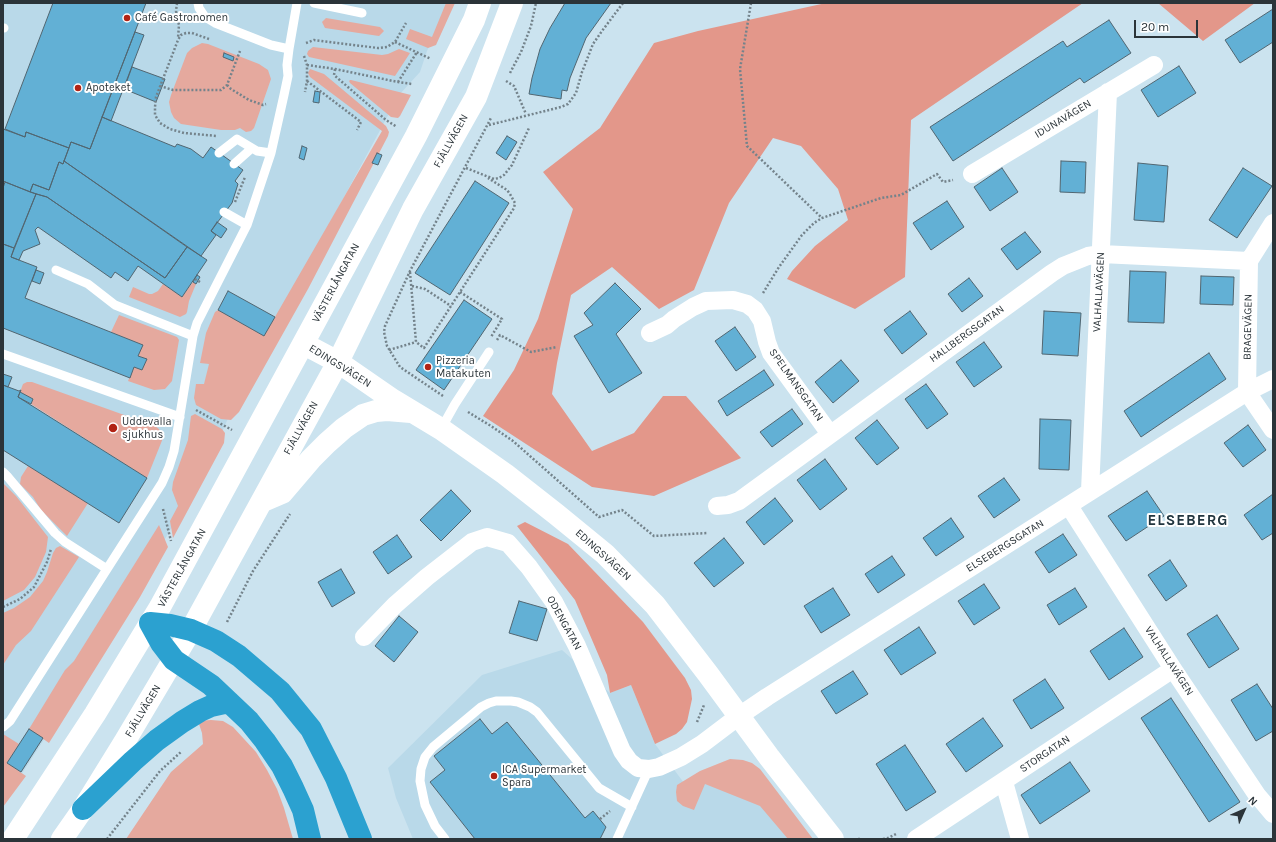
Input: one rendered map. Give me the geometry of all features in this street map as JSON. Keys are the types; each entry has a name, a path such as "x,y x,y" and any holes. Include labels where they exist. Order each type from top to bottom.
{"highway":[{"path":"150,623 170,625 191,630 216,641 239,656 280,691 298,711 311,729 323,751 361,839"},
{"path":"150,623 161,643 174,660 211,686 229,702 249,721 265,741 282,766 303,810 310,839"},
{"path":"83,809 133,761 182,722 205,708 229,702"}],"street":[{"name":"VÄSTERLÅNGATAN","path":"150,623 167,595 416,136 474,20 480,3"},
{"name":"FJÄLLVÄGEN","path":"62,839 126,741 174,660 338,362 413,209 476,97 512,3"},
{"name":"IDUNAVÄGEN","path":"972,174 1154,65"},
{"name":"VALHALLAVÄGEN","path":"1090,491 1108,92"},
{"path":"1249,261 1273,223"},
{"name":"HALLBERGSGATAN","path":"717,506 728,505 738,501 1052,273 1075,260 1101,254 1249,261"},
{"name":"BRAGEVÄGEN","path":"1247,392 1249,261"},
{"path":"650,333 667,325 693,306 706,301 733,300 747,304 755,310"},
{"name":"SPELMANSGATAN","path":"755,310 762,321 767,342 772,354 830,434"},
{"name":"EDINGSVÄGEN","path":"304,344 338,362 414,413 441,429 505,474 605,554 655,605 769,757 833,839"},
{"name":"ELSEBERGSGATAN","path":"739,716 1069,506 1090,491 1247,392 1273,379"},
{"path":"1247,392 1273,430"},
{"path":"261,502 282,493 327,442 363,415 386,410 400,410 414,413"},
{"name":"VALHALLAVÄGEN","path":"1069,506 1173,669 1257,795 1273,814"},
{"name":"ODENGATAN","path":"364,637 395,605 472,542 487,537 508,542 529,567 554,602 578,646 622,751 638,768 649,769"},
{"path":"13,839 95,714 150,623"},
{"name":"STORGATAN","path":"916,839 1173,669"},
{"path":"649,769 659,768 681,757 714,736 739,716"},
{"path":"1004,782 1020,839"}],"lane":[{"path":"198,3 199,8 205,17 215,23 271,45 289,49"},
{"path":"3,727 10,721 158,489 169,467 174,451 183,402 193,336 203,311 247,225 272,153 288,76 287,65 297,3"},
{"path":"314,3 362,13"},
{"path":"219,153 237,139 255,150 272,153"},
{"path":"234,164 255,150"},
{"path":"228,214 247,225"},
{"path":"56,270 88,284 115,305 193,336"},
{"path":"441,429 455,404 489,352"},
{"path":"3,354 180,417"},
{"path":"3,472 55,533 65,542 107,569"},
{"path":"445,839 435,826 425,805 420,781 421,769 425,757 433,748 481,707 489,703 511,701 518,702 537,712 599,788 632,807"},
{"path":"617,839 649,769"}],"path":[{"path":"177,3 176,11 179,25 178,40"},
{"path":"504,87 521,52 536,3"},
{"path":"488,125 561,108 568,104 576,93 582,72 593,44 622,3"},
{"path":"751,3 740,69 747,146 822,218"},
{"path":"304,46 306,43 314,40 378,48 387,47 395,42 406,23"},
{"path":"212,40 186,32 181,35 156,97 154,107 156,115 160,123 170,129 184,133 237,139"},
{"path":"395,42 433,60"},
{"path":"233,48 247,54"},
{"path":"160,86 173,90 221,90 227,85 240,51"},
{"path":"303,51 307,65 305,92"},
{"path":"398,82 416,52"},
{"path":"307,65 412,84"},
{"path":"335,69 334,76 386,120 397,127"},
{"path":"307,81 361,122 357,130"},
{"path":"506,81 514,86 526,114"},
{"path":"227,85 249,100 263,105 267,104 265,110"},
{"path":"494,111 466,168 410,271 385,326 385,339 389,350 400,367 513,442 599,517 622,510 654,536 707,533"},
{"path":"488,178 500,178 509,170 529,128"},
{"path":"228,214 233,206 255,150"},
{"path":"410,271 416,342 424,348 514,208 513,199 507,190 488,178 466,168"},
{"path":"755,310 764,291 780,267 802,236 814,223 822,218 881,198 901,195 937,174 943,182 972,174"},
{"path":"198,288 204,276"},
{"path":"195,278 200,282"},
{"path":"412,286 425,289 451,306"},
{"path":"460,292 502,319 489,340"},
{"path":"495,344 500,335 532,352 556,347"},
{"path":"389,350 416,342"},
{"path":"183,402 234,431"},
{"path":"158,489 172,546"},
{"path":"227,622 253,571 291,512"},
{"path":"3,607 20,600 34,588 47,562 55,533"},
{"path":"696,722 702,711 704,698"},
{"path":"107,839 160,772 186,747"},
{"path":"883,839 896,834"}],"shaded area":[{"name":"Uddevalla sjukhus","path":"3,3 449,3 427,51 420,72 399,95 245,381 202,476 45,738 21,775 3,796"},
{"path":"446,3 455,3 436,45 428,48 406,39 410,29 432,37"},
{"path":"826,3 1083,3 911,120 905,277 855,309 787,279 792,271 815,246 848,220 838,189 801,146 773,138 729,203 694,290 659,309 612,267 571,295 552,394 592,451 634,433 663,396 686,396 741,458 654,496 592,487 483,416 514,370 538,319 573,209 543,172 600,128 654,43 698,31"},
{"path":"1158,3 1255,3 1203,41"},
{"path":"326,18 380,27 384,31 379,36 325,28 322,22"},
{"path":"202,43 259,64 268,70 271,79 254,128 251,131 246,132 240,128 235,130 221,130 181,124 174,118 169,102 171,95 187,53 192,48"},
{"path":"313,47 382,55 399,49 410,53 395,76 309,57 307,54 308,51"},
{"path":"310,69 324,74 386,126 389,132 388,136 308,289 239,412 231,420 221,419 196,405 194,398 196,384 204,384 209,364 200,363 206,333 215,312 218,310 264,336 382,131 310,77 308,73"},
{"path":"350,80 411,95 400,116 398,118 391,117 350,83"},
{"path":"193,282 196,284 189,301 187,312 180,317 129,297 133,287 152,294 158,291 163,284 182,297"},
{"path":"119,315 177,337 179,340 172,381 165,389 154,390 128,381 134,367 142,370 147,359 138,356 142,345 111,332"},
{"path":"32,382 155,426 159,429 163,438 147,478 31,404 33,399 20,392 23,384"},
{"path":"195,414 222,429 225,433 224,443 173,538 170,521 178,506 172,490 173,482 188,440 191,416"},
{"path":"28,466 88,503 67,536 41,510 33,497 20,484 21,477"},
{"path":"3,483 16,496 48,537 46,552 35,577 24,590 3,601"},
{"path":"525,522 568,544 643,622 685,678 691,690 692,699 687,722 676,734 655,744 631,685 610,693 607,675 575,600 517,526"},
{"path":"159,525 168,547 140,597 49,743 29,729 65,670 74,661"},
{"path":"60,546 79,557 31,631 16,645 3,665 3,613 14,608 30,597 43,581 53,553 56,548"},
{"path":"562,650 610,693 631,685 655,744 684,783 726,762 806,839 413,839 396,798 388,768 482,675"},
{"path":"198,721 223,721 233,727 256,752 277,789 293,839 126,839 171,772 203,744 202,733"},
{"path":"3,734 19,744 7,763 26,776 3,807"},
{"path":"730,759 743,760 752,763 760,769 813,839 788,839 760,806 705,784 694,810 683,806 677,801 677,785 700,771"}],"building":[{"path":"53,3 146,3 90,149 71,142 69,148 26,132 25,137 5,129"},
{"path":"565,3 611,3 586,38 570,78 567,91 562,90 561,99 529,94 540,49 550,28"},
{"path":"1273,9 1273,42 1240,63 1225,40"},
{"path":"1109,20 1131,53 1084,83 1080,78 953,161 930,127 1063,41 1067,47"},
{"path":"135,32 144,35 111,121 102,117"},
{"path":"224,53 234,57 233,61 223,57"},
{"path":"1179,66 1196,93 1158,117 1141,90"},
{"path":"132,67 165,79 156,102 124,89"},
{"path":"315,91 320,92 319,103 313,102"},
{"path":"102,117 175,147 177,144 191,149 203,158 211,147 243,170 235,181 238,184 232,203 211,231 216,235 201,256 64,161 71,142 90,149"},
{"path":"3,129 25,137 26,132 69,148 63,164 59,162 49,190 33,184 30,192 3,181"},
{"path":"507,136 517,142 506,160 496,153"},
{"path":"302,146 307,148 304,160 299,158"},
{"path":"377,153 382,155 378,165 372,163"},
{"path":"64,161 187,247 165,278 47,197 30,192 33,184 49,190 59,162 63,164"},
{"path":"1061,161 1086,162 1085,193 1060,192"},
{"path":"1138,163 1168,166 1164,222 1134,220"},
{"path":"1002,168 1018,192 990,211 974,187"},
{"path":"1243,168 1272,186 1237,238 1209,220"},
{"path":"475,181 509,203 450,295 415,273"},
{"path":"5,182 36,194 14,248 3,244 3,188"},
{"path":"36,194 47,197 165,278 187,247 207,260 182,297 138,266 128,281 115,272 111,278 38,227 35,230 40,244 23,251 19,260 11,257"},
{"path":"947,201 964,227 931,250 913,223"},
{"path":"217,222 227,229 221,238 211,231"},
{"path":"1025,232 1041,252 1017,270 1001,249"},
{"path":"3,244 14,248 11,257 37,267 25,298 143,345 138,356 147,359 142,370 134,367 130,378 3,328"},
{"path":"36,270 44,273 40,284 32,281"},
{"path":"1130,271 1166,272 1164,323 1128,322"},
{"path":"197,275 200,277 196,284 193,282"},
{"path":"1201,276 1234,277 1233,305 1200,304"},
{"path":"969,278 983,296 962,312 948,294"},
{"path":"615,283 641,309 616,334 642,373 609,393 574,336 593,325 584,313"},
{"path":"228,291 275,317 264,336 218,310"},
{"path":"464,300 492,319 444,390 416,370"},
{"path":"910,311 927,334 902,354 884,330"},
{"path":"1044,311 1081,313 1078,356 1042,354"},
{"path":"735,327 756,357 736,371 715,341"},
{"path":"984,342 1002,367 974,387 956,362"},
{"path":"1209,353 1226,379 1141,437 1124,411"},
{"path":"841,360 859,381 833,403 815,382"},
{"path":"764,370 774,385 727,416 718,401"},
{"path":"3,374 12,377 8,387 3,385"},
{"path":"926,384 948,414 927,429 905,399"},
{"path":"3,385 19,391 21,390 18,397 147,478 119,523 3,450"},
{"path":"20,392 33,399 31,404 18,397"},
{"path":"792,409 803,424 772,447 760,432"},
{"path":"1040,419 1071,420 1069,470 1039,469"},
{"path":"877,420 899,448 877,465 855,438"},
{"path":"1248,425 1266,450 1243,467 1224,443"},
{"path":"825,459 847,489 820,510 797,480"},
{"path":"1004,478 1020,500 994,518 978,496"},
{"path":"451,490 471,511 441,541 420,520"},
{"path":"1147,491 1164,516 1126,541 1108,516"},
{"path":"1273,494 1273,533 1262,540 1244,515"},
{"path":"775,498 793,521 764,545 746,522"},
{"path":"951,518 964,537 936,556 923,538"},
{"path":"1063,534 1077,555 1049,573 1035,552"},
{"path":"397,535 412,557 388,574 373,552"},
{"path":"724,538 744,563 714,587 694,563"},
{"path":"892,556 905,575 878,593 865,574"},
{"path":"1170,560 1187,586 1166,601 1148,575"},
{"path":"341,569 355,593 332,607 318,582"},
{"path":"984,584 1000,608 974,625 958,601"},
{"path":"833,588 850,615 821,633 804,606"},
{"path":"1075,588 1087,607 1059,625 1047,605"},
{"path":"519,601 547,609 537,641 509,633"},
{"path":"1217,615 1239,649 1209,668 1187,634"},
{"path":"399,616 418,632 394,662 375,646"},
{"path":"919,627 936,653 901,675 884,650"},
{"path":"1124,628 1143,657 1109,680 1090,651"},
{"path":"853,671 868,694 836,714 821,691"},
{"path":"1045,679 1064,708 1031,729 1013,700"},
{"path":"1257,684 1273,709 1273,731 1256,741 1231,700"},
{"path":"1171,698 1240,802 1209,822 1141,718"},
{"path":"983,718 1003,746 966,772 946,744"},
{"name":"ICA Supermarket Spara","path":"480,719 492,734 507,722 585,818 593,811 606,827 600,839 475,839 430,782 445,770 434,756"},
{"path":"29,729 43,738 21,772 7,763"},
{"path":"905,745 936,792 906,811 876,764"},
{"path":"1070,762 1090,791 1040,824 1021,795"}],"place":[{"name":"Café Gastronomen","path":"127,18"},
{"name":"Apoteket","path":"78,88"},
{"name":"Pizzeria Matakuten","path":"428,367"},
{"name":"Uddevalla sjukhus","path":"113,428"},
{"name":"ICA Supermarket Spara","path":"494,776"}],"district":[{"name":"ELSEBERG","path":"1188,521"}]}
